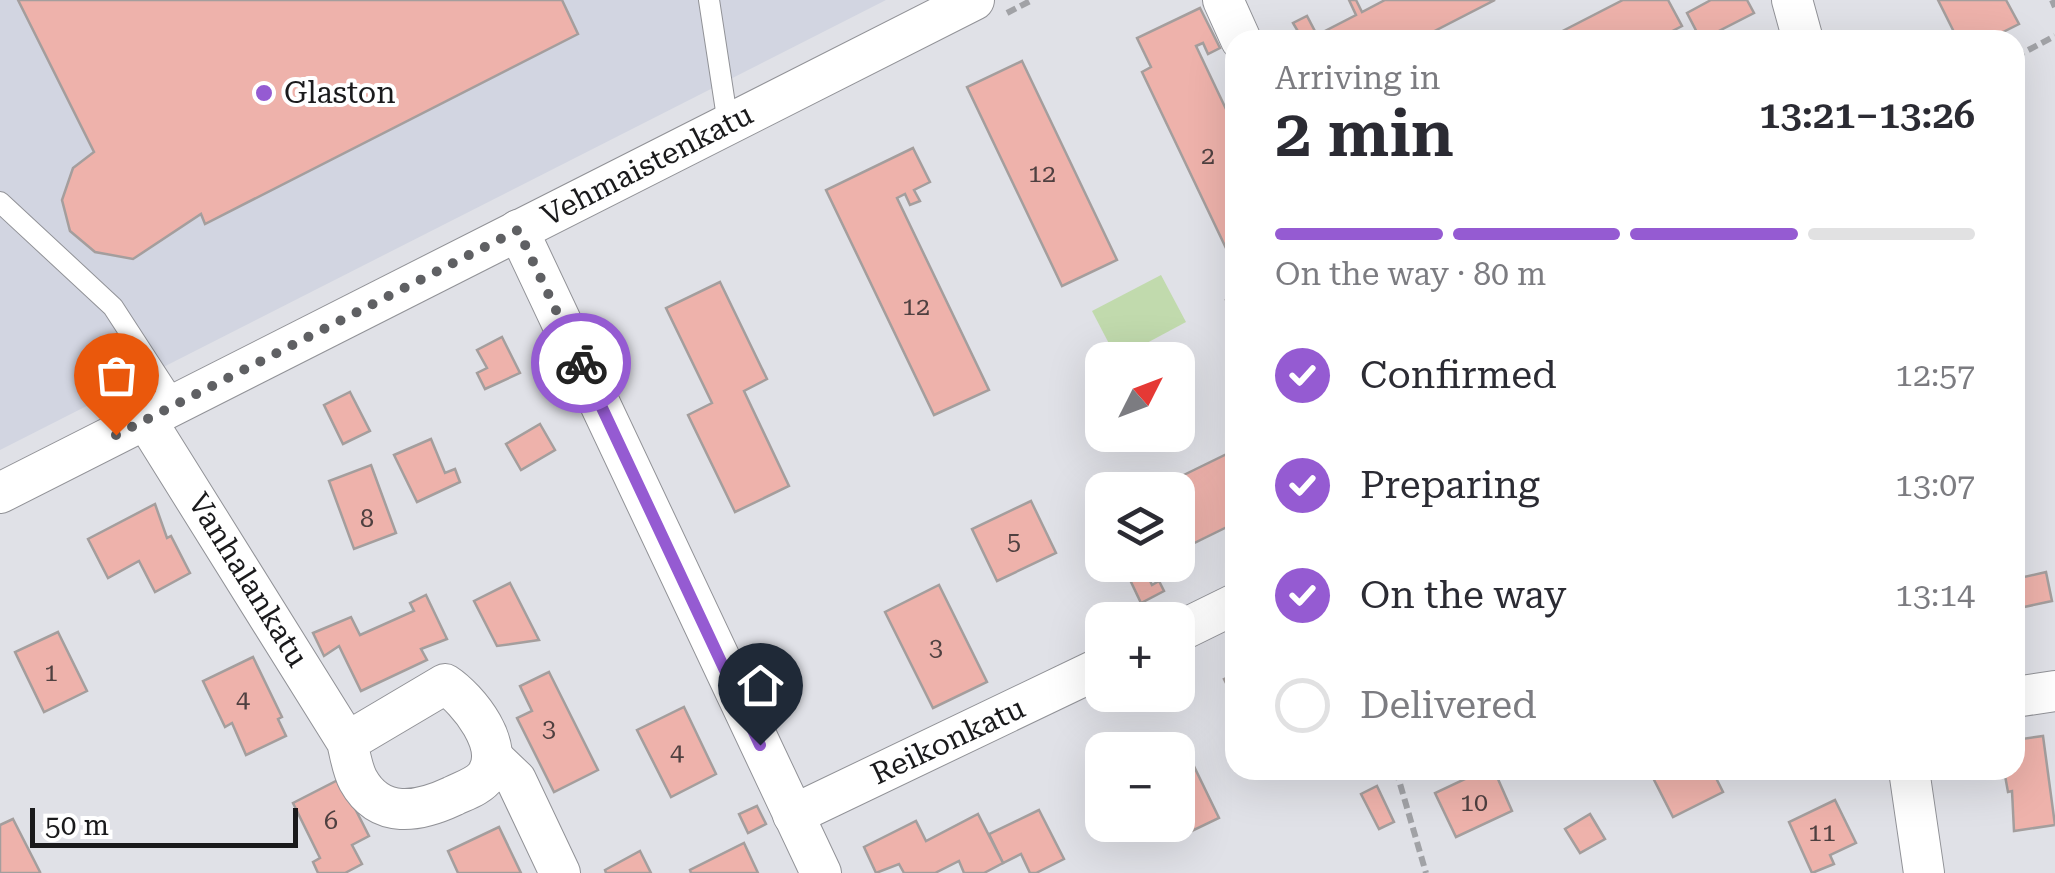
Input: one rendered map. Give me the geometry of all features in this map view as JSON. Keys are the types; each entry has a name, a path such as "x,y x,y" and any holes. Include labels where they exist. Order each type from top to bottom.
{"street":[{"name":"Vehmaistenkatu","path":"0,493 974,0"},
{"path":"1223,0 1236,30"},
{"path":"1792,0 1800,30"},
{"path":"518,230 821,873"},
{"name":"Vanhalankatu","path":"161,412 347,742 358,780 392,809 414,813 472,787 487,775 492,756"},
{"path":"1195,624 1225,609"},
{"name":"Reikonkatu","path":"793,815 1085,676"},
{"path":"347,742 446,684 478,714 492,756 516,780 560,873"},
{"path":"2025,696 2055,691"},
{"path":"1910,780 1924,873"}],"lane":[{"path":"710,0 728,124"},
{"path":"0,202 113,307 161,412"}],"path":[{"path":"2025,52 2055,36"},
{"path":"1399,780 1426,873"}],"shaded area":[{"path":"0,0 886,0 0,450"}],"green space":[{"path":"1161,275 1186,322 1149,342 1108,342 1092,311"}],"building":[{"name":"Glaston","path":"18,0 562,0 578,34 205,224 201,214 133,259 95,252 70,231 62,200 73,168 94,152"},
{"path":"1349,0 1356,0 1362,12 1385,0 1495,0 1436,30 1327,30 1356,15"},
{"path":"1623,0 1668,0 1682,26 1674,30 1564,30"},
{"path":"1711,0 1747,0 1754,13 1721,30 1696,30 1687,13"},
{"path":"1938,0 2006,0 2019,24 2007,30 1953,30"},
{"path":"1200,8 1220,48 1208,54 1203,43 1196,46 1225,107 1225,246 1142,72 1151,67 1137,38"},
{"path":"1307,16 1314,30 1297,30 1293,23"},
{"path":"1022,61 1117,260 1062,286 967,87"},
{"path":"913,148 930,182 914,190 920,201 910,205 905,194 897,198 989,390 934,415 826,190"},
{"path":"720,282 767,379 744,391 789,486 735,512 688,415 712,403 666,308"},
{"path":"502,337 520,373 485,389 477,373 487,368 477,350"},
{"path":"350,392 370,431 343,444 324,405"},
{"path":"540,424 555,450 521,470 506,444"},
{"path":"431,439 445,473 455,469 460,482 417,502 394,455"},
{"path":"1225,455 1225,528 1195,543 1195,472 1190,472"},
{"path":"371,465 396,533 354,549 329,481"},
{"path":"1031,501 1056,553 997,581 972,529"},
{"path":"155,504 167,538 171,536 190,573 155,592 139,561 108,578 88,539"},
{"path":"2046,572 2052,601 2025,607 2025,577"},
{"path":"1131,582 1160,582 1164,591 1141,602"},
{"path":"510,583 539,640 497,646 474,601"},
{"path":"939,585 987,682 933,708 885,612"},
{"path":"426,595 447,639 421,649 427,660 361,691 339,646 324,656 313,633 351,617 360,635 414,611 410,603"},
{"path":"58,632 87,691 44,712 15,652"},
{"path":"253,657 282,717 278,719 286,736 246,755 232,723 225,727 203,681"},
{"path":"549,672 598,770 554,792 517,718 532,711 520,686"},
{"path":"684,707 716,774 671,797 637,730"},
{"path":"2043,736 2055,825 2014,831 2012,791 2008,792 2006,780 2025,780 2025,739"},
{"path":"1195,768 1219,818 1195,829"},
{"path":"340,779 369,836 352,845 362,864 345,873 318,873 313,862 320,858 293,803"},
{"path":"1463,780 1498,780 1512,811 1456,837 1435,793"},
{"path":"1654,780 1717,780 1723,792 1673,817"},
{"path":"1377,786 1394,822 1379,829 1361,794"},
{"path":"1835,800 1856,843 1830,855 1834,864 1812,873 1789,822"},
{"path":"757,806 766,824 748,833 739,814"},
{"path":"1039,810 1064,859 1036,873 1030,873 1021,854 1003,863 989,834"},
{"path":"978,814 1003,863 984,873 964,873 959,861 935,873 904,873 899,864 876,873 864,847 916,821 926,841"},
{"path":"1590,814 1605,839 1580,853 1565,829"},
{"path":"13,819 38,873 0,873 0,825"},
{"path":"499,827 521,873 458,873 448,851"},
{"path":"744,843 758,873 691,873 690,870"},
{"path":"640,851 651,873 606,873 605,870"}],"way so far":[{"path":"116,435 518,230 581,363"}],"place":[{"name":"Glaston","path":"264,93"}],"route":[{"path":"581,363 760,745"}]}
